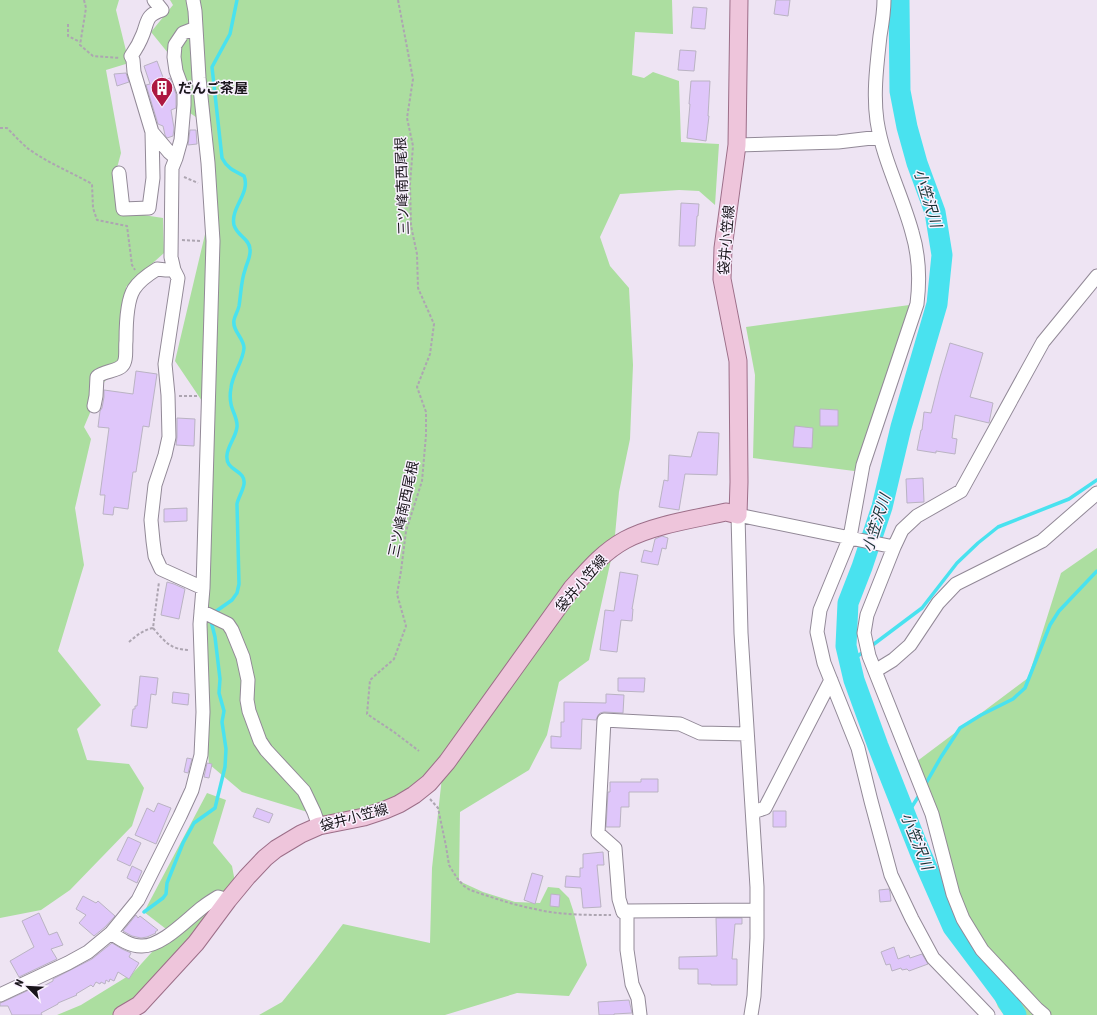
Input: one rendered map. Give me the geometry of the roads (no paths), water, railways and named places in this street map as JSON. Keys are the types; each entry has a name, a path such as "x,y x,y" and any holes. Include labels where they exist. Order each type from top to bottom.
{"main road":[{"name":"袋井小笠線","path":"122,1015 140,1005 145,1000 196,943 228,900 261,863 276,849 301,834 319,826 364,817 399,804 414,795 429,783 447,762 572,588 594,564 610,550 624,540 648,530 726,512 738,515 738,361 722,279 723,248 737,145 739,0"}],"street":[{"path":"119,173 123,209 149,208 153,178 152,132 134,72 133,60 131,56 144,32 147,20 155,12 162,10 154,0"},
{"path":"0,995 88,952 111,933 138,900 192,790 201,755 203,712 200,624 203,588 213,241 210,189 193,0"},
{"path":"884,0 875,103 880,137 915,242 919,270 917,304 863,465 850,537 820,610 817,632 824,663 858,748 891,874 912,919 933,958 988,1015"},
{"path":"196,28 183,33 175,45 174,57 176,71 184,93 181,140 172,168 171,257 174,270 178,278 165,364 168,395 169,437 165,455 154,485 151,520 155,556 161,569 203,588"},
{"path":"152,132 176,158"},
{"path":"737,145 838,142 880,137"},
{"path":"94,406 97,377 100,374 120,367 124,364 130,299 134,289 157,269 174,270"},
{"path":"1044,1015 982,950 963,919 953,894 932,814 874,671 864,633 867,615 902,530 917,516 961,491 1042,342 1097,276"},
{"path":"874,671 893,660 910,645 938,603 956,584 1042,541 1097,493"},
{"path":"751,1015 754,996 758,887 741,633 738,515 894,547"},
{"path":"201,611 228,624 232,630 243,657 248,680 247,700 249,711 260,741 266,750 304,791 319,826"},
{"path":"752,812 765,808 831,680"},
{"path":"640,1015 638,998 632,984 627,950 625,912 620,899 614,848 598,833 604,720 680,724 700,733 747,734"},
{"path":"111,933 126,943 142,946 150,945 166,938 204,906 218,897 228,900"},
{"path":"625,912 757,910"}],"waterway":[{"path":"144,912 166,894 167,883 183,843 194,823 215,808 225,767 226,749 222,722 224,711 219,693 220,679 215,637 211,621 215,612 232,600 237,593 239,584 237,504 244,484 244,479 229,465 227,455 237,427 237,421 230,396 232,383 242,358 244,348 236,331 234,320 239,306 243,279 250,252 248,242 238,232 234,225 235,213 245,188 245,182 244,176 229,167 222,158 212,67 230,34 237,0"},
{"name":"小笠沢川","path":"899,0 900,91 907,127 917,163 935,212 942,255 937,304 901,427 882,507 848,603 846,646 854,680 878,746 920,852 953,927 1004,995 1016,1015"},
{"path":"870,647 922,608 957,563 998,527 1069,499 1097,480"},
{"path":"925,785 960,728 981,715 1013,699 1025,688 1050,625 1059,611 1097,571"},
{"path":"850,661 865,651"},
{"path":"906,816 920,794"}],"place":[{"name":"だんご茶屋","path":"162,108"}]}
